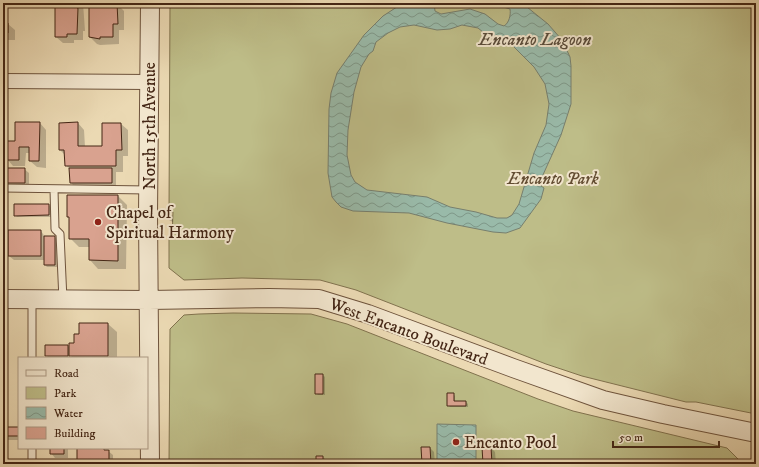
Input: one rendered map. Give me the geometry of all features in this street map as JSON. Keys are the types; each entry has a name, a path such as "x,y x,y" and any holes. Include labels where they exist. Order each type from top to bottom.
{"street":[{"name":"North 15th Avenue","path":"150,3 150,464"},
{"path":"3,81 149,82"},
{"name":"West Encanto Boulevard","path":"3,299 319,299 368,314 520,371 603,400 756,434"}],"lane":[{"path":"3,188 149,190"},
{"path":"54,189 55,229 60,234 63,300"},
{"path":"32,299 32,357"},
{"path":"32,449 32,464"}],"green space":[{"name":"Encanto Park","path":"170,3 756,3 756,414 696,402 686,402 582,376 546,364 356,290 320,280 242,278 184,280 169,268 169,238 172,238 173,212 169,212"},
{"path":"233,313 311,314 347,324 538,399 573,411 727,448 743,464 169,464 170,329 184,315"}],"water":[{"name":"Encanto Lagoon","path":"403,3 434,3 435,11 441,14 470,9 485,14 498,24 504,26 509,19 510,9 490,3 522,3 548,24 562,40 570,57 571,104 561,135 542,177 541,186 544,188 541,199 520,228 506,233 493,232 447,223 409,213 353,211 341,207 332,197 328,173 329,109 331,93 337,73 364,35 383,16","holes":["414,25 437,30 450,29 462,25 478,28 489,37 512,45 534,67 545,84 549,104 546,125 534,153 519,204 512,215 507,218 497,218 450,207 427,197 367,190 355,182 351,175 347,155 348,130 354,92 361,67 369,54 373,51 376,42 388,33 400,27"]},
{"path":"437,424 476,425 476,464 437,464"}],"building":[{"path":"55,3 77,3 77,34 67,34 67,37 55,37"},
{"path":"91,3 117,3 118,24 113,24 113,37 100,37 100,39 89,37 89,5 91,5"},
{"path":"3,23 8,23 8,33 3,33"},
{"path":"15,122 40,122 39,161 29,161 29,147 19,147 19,160 6,160 6,141 15,141"},
{"path":"78,122 78,146 102,146 102,123 121,123 122,150 116,150 116,166 65,166 64,150 59,150 59,123"},
{"path":"6,168 25,168 25,183 6,183"},
{"path":"69,168 112,168 112,183 70,183"},
{"path":"67,195 118,195 118,261 89,260 89,239 69,239"},
{"path":"14,204 49,204 49,215 14,216"},
{"path":"8,230 41,230 41,256 8,256"},
{"path":"44,236 55,236 55,265 44,265"},
{"path":"79,323 108,323 108,356 69,356 69,343 74,343 74,334 79,334"},
{"path":"45,345 68,345 68,356 45,356"},
{"path":"315,374 323,374 323,394 315,394"},
{"path":"447,393 454,393 454,401 466,401 466,406 447,406"},
{"path":"3,427 18,427 18,436 3,436"},
{"path":"421,447 430,447 431,464 422,464"},
{"path":"482,447 491,447 492,464 483,464"},
{"path":"50,449 64,449 64,454 50,454"},
{"path":"77,449 109,450 109,464 77,464"},
{"path":"316,456 323,456 323,464 316,464"}],"place":[{"name":"Chapel of Spiritual Harmony","path":"98,222"},
{"name":"Encanto Pool","path":"456,442"}]}
